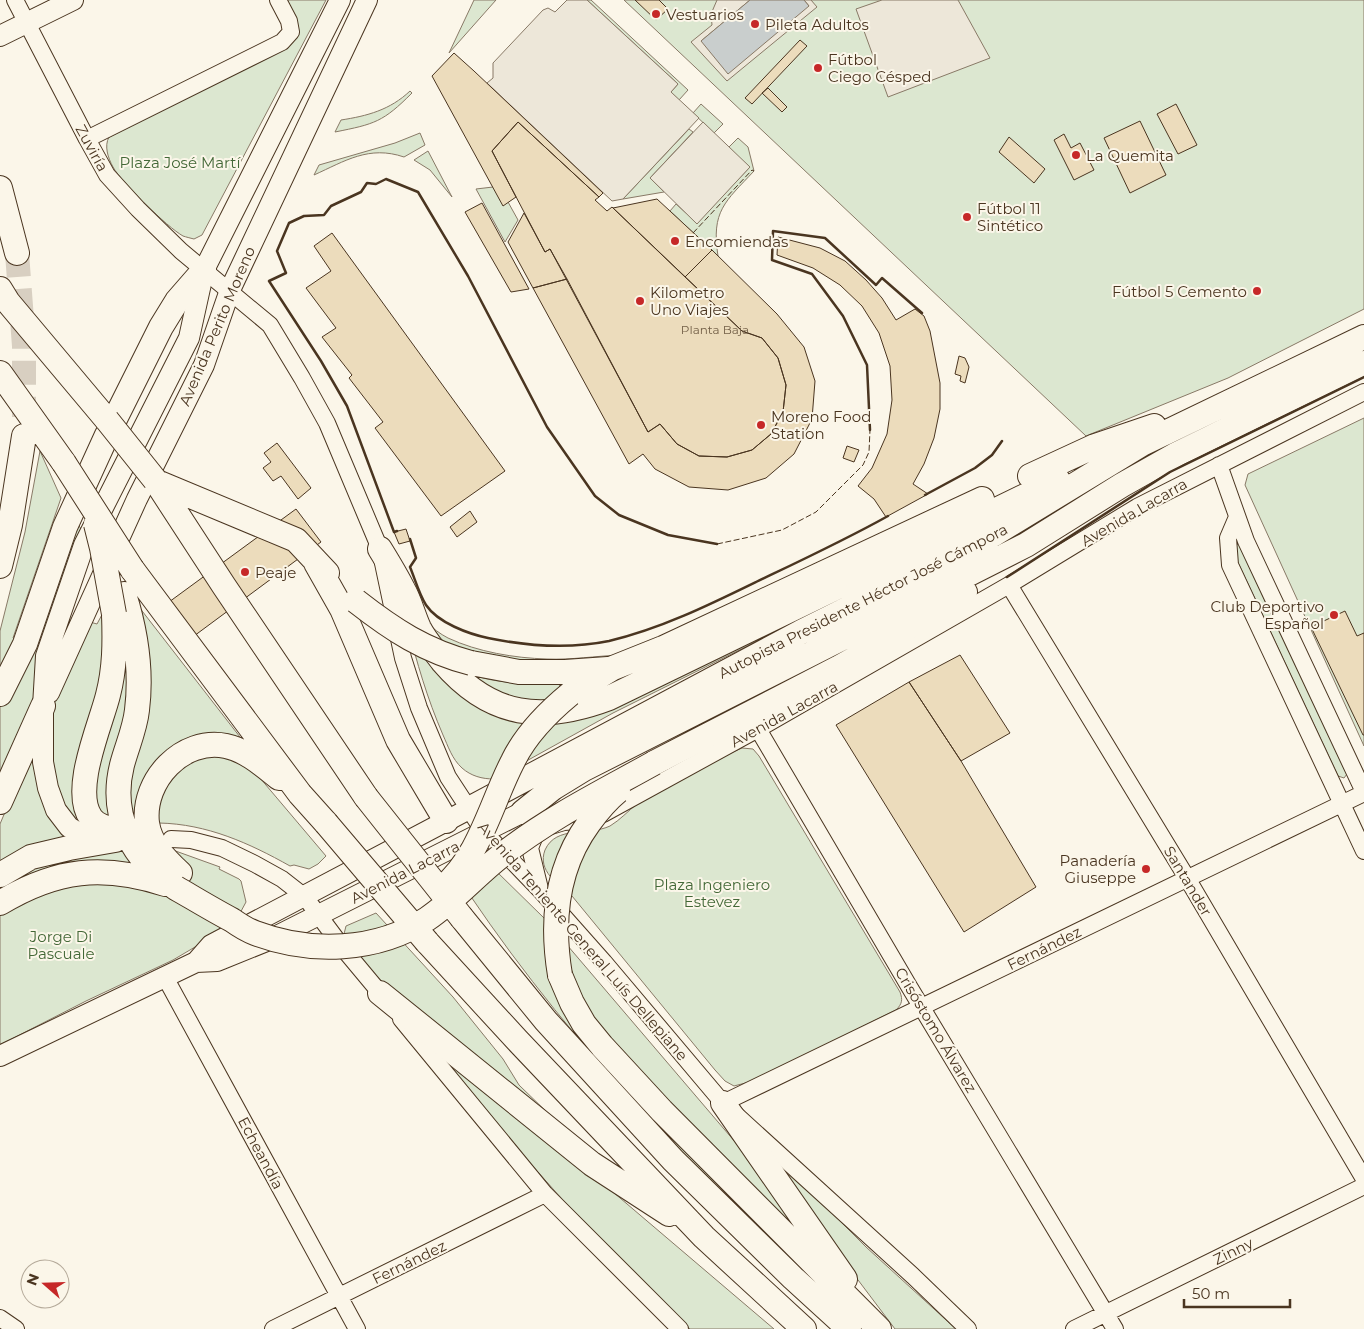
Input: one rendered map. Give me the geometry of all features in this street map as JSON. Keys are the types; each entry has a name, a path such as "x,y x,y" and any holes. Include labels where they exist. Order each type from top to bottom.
{"highway":[{"path":"0,188 17,253"},
{"path":"0,694 25,644 65,527 107,435 162,327 177,302 204,270"},
{"path":"0,289 8,302 107,420 156,482 366,797 546,1021 673,1160 793,1278 849,1329"},
{"name":"Autopista Presidente Héctor José Cámpora","path":"469,810 802,632 976,545 1142,444 1364,337"},
{"name":"Autopista Presidente Héctor José Cámpora","path":"523,812 553,788 584,769 1026,546 1122,485 1178,454 1364,362"},
{"path":"0,373 64,463 132,569 300,794 427,942 517,1040 704,1238 804,1329"},
{"path":"0,903 20,891 50,878 78,873 120,872 177,882 264,919 295,929 316,933 354,931 399,918 416,909 458,873 473,850 513,760 524,742 548,712 570,694 606,672 663,648 1095,446 1252,391"},
{"path":"0,566 10,525 24,436"},
{"path":"380,549 404,590 419,628 427,642 459,679 478,694 506,707 528,712 550,713 587,706 609,698 1084,467 1142,444"},
{"path":"156,482 296,540 316,563 356,601 385,624 423,647 448,657 471,663 519,672 606,672"},
{"path":"90,506 119,604 113,671 108,696 90,752 85,788 86,808 90,816 114,837"},
{"path":"119,604 132,620 138,651 139,671 136,717 122,764 120,781 122,815 126,835 142,858 254,933 288,942 318,946 356,946 380,941 404,932 433,915 502,855 544,824 654,762 883,643 990,576 1026,546"},
{"path":"316,563 342,608 398,740 446,821"},
{"path":"0,802 43,706"},
{"path":"177,882 147,825 146,808 150,794 156,780 170,763 185,753 203,746 226,746 245,754 262,765 300,794"},
{"path":"654,762 614,794 596,814 575,844 563,873 555,915 556,952 560,975 572,1003 584,1024 602,1046 662,1111 879,1328"},
{"path":"0,874 31,857 114,837"},
{"path":"380,993 592,1164 704,1238"},
{"path":"723,1103 879,1328"}],"main road":[{"path":"0,36 73,0"},
{"name":"Avenida Perito Moreno","path":"114,837 77,832 69,827 56,810 48,788 43,762 43,706 46,656 84,545 189,338 204,270 340,0"},
{"name":"Avenida Perito Moreno","path":"43,706 137,499 204,364 230,290 367,0"},
{"name":"Avenida Lacarra","path":"0,1056 196,962 211,946 469,810"},
{"name":"Avenida Lacarra","path":"196,962 217,961 269,940 523,812"}],"street":[{"name":"Zuviría","path":"15,0 87,140 107,174 121,191 204,270"},
{"path":"87,140 282,42 291,32 289,21 278,0"},
{"name":"Avenida Teniente General Luís Dellepiane","path":"204,270 270,325 326,423 380,549 403,658 419,708 448,777 484,832 541,891 611,970 723,1103 913,1276 968,1329"},
{"name":"Avenida Lacarra","path":"536,833 564,822 580,821 602,814 758,729 1009,585 1137,507 1364,392"},
{"path":"1219,465 1246,541 1364,792"},
{"path":"1237,517 1228,538 1230,565 1364,851"},
{"name":"Santander","path":"1009,585 1187,878 1364,1179"},
{"name":"Crisóstomo Álvarez","path":"758,729 1115,1329"},
{"name":"Fernández","path":"723,1103 1364,792"},
{"path":"523,812 536,833 530,848 541,891"},
{"path":"170,839 191,840 222,848 282,879 305,897 346,952 459,1092 545,1194 680,1329"},
{"name":"Echeandía","path":"165,977 357,1329"},
{"name":"Zinny","path":"1074,1329 1364,1186"},
{"name":"Fernández","path":"273,1329 545,1194"},
{"path":"0,1318 16,1329"}],"green space":[{"name":"Plaza José Martí","path":"287,0 326,0 202,235 194,239 183,236 156,214 118,174 107,152 109,137 291,43 297,26 293,11"},
{"path":"474,0 496,0 449,53"},
{"path":"587,0 591,0 688,90 679,100 671,92 678,84"},
{"name":"La Quemita","path":"624,0 1364,0 1364,309 1228,378 1086,436"},
{"path":"410,91 412,93 402,103 378,120 360,127 335,132 341,120 378,111 402,98"},
{"path":"701,104 723,124 714,133 693,113"},
{"path":"689,129 693,132 650,178 664,192 623,199"},
{"path":"420,133 425,145 404,157 380,153 358,156 314,175 319,165 395,143"},
{"path":"738,138 748,147 754,171 722,208 717,228 718,256 670,211 676,204 697,223 749,168 729,147"},
{"path":"428,151 452,197 430,170 414,160"},
{"path":"493,187 508,202 518,220 505,242 476,189"},
{"name":"Club Deportivo Español","path":"1364,418 1364,746 1245,485 1248,474"},
{"path":"40,451 61,498 13,638 34,647 78,524 81,529 72,549 38,649 36,706 0,791 0,631 25,532"},
{"path":"1096,454 1096,456 1088,461 988,507 619,686 584,701 551,707 533,706 516,704 484,692 469,682 457,670 426,623 445,636 460,643 484,651 509,656 556,659 620,655 564,664 527,664 471,655 463,671 497,681 557,683 575,700 622,675 669,655 972,508"},
{"path":"978,531 613,713 494,779 481,778 469,773 453,757 427,694 407,624 423,650 547,719"},
{"path":"1235,544 1240,544 1347,774 1344,778 1338,776 1234,554"},
{"path":"139,607 247,746 171,752 148,853 128,806"},
{"path":"105,609 107,628 84,823 76,822 57,793 52,755 53,703 90,622 97,624"},
{"path":"122,651 132,671 122,738 137,863 0,893 0,881 99,817 93,784"},
{"path":"33,746 52,819 61,833 70,841 0,865 0,824"},
{"name":"Plaza Ingeniero Estevez","path":"742,748 753,749 759,756 900,992 902,1000 896,1010 753,1081 734,1086 725,1081 715,1070 572,896 555,882 546,871 543,858 550,842 557,837 610,826 637,804 720,758"},
{"path":"213,755 238,760 260,778 326,856 309,869 294,865 290,866 227,836 194,827 159,823 157,812 166,782 187,762"},
{"name":"Jorge Di Pascuale","path":"170,849 220,867 219,869 239,879 246,902 239,915 195,947 173,960 86,1001 0,1045 0,913 19,900 98,879"},
{"path":"450,865 494,869 544,918 759,1170 824,1261 738,1179 554,978 827,1292 723,1195 624,1091 533,982 490,924"},
{"path":"376,913 453,997 503,1059 519,1085 553,1118 405,1008 343,938 346,926"},
{"path":"447,1060 573,1158 774,1329 690,1329 562,1199 512,1143 444,1061"},
{"path":"774,1155 866,1247 956,1329 895,1329 852,1272"}],"shaded area":[{"path":"567,0 587,0 678,84 671,92 699,118 623,199 612,201 487,83 493,78 493,63 543,10 548,8 555,12"},
{"path":"717,0 750,0 701,41 809,6 804,0 811,0 817,7 727,81 691,42 712,25 711,14"},
{"name":"Pileta Adultos","path":"750,0 804,0 809,6 728,74 701,41"},
{"path":"882,0 958,0 990,58 888,97 856,9"},
{"path":"703,122 750,167 697,224 650,178"}],"building":[{"name":"Vestuarios","path":"635,0 659,0 668,9 656,20"},
{"path":"800,40 807,46 752,104 745,98"},
{"path":"454,53 603,193 599,197 518,122 492,151 516,197 503,206 432,76"},
{"path":"768,88 787,107 782,112 762,93"},
{"path":"1176,104 1197,145 1178,154 1157,114"},
{"path":"1140,121 1166,175 1130,193 1104,138"},
{"path":"518,122 599,197 595,200 607,211 612,207 742,331 762,338 778,358 786,385 783,412 771,434 752,450 727,457 699,456 677,444 660,424 648,432 550,249 545,252 492,151"},
{"path":"1064,134 1071,148 1080,143 1094,170 1074,180 1054,140"},
{"path":"1009,137 1045,169 1034,183 999,152"},
{"name":"Encomiendas","path":"657,199 712,250 685,277 613,208"},
{"path":"482,203 529,289 511,292 465,212"},
{"path":"524,213 545,252 550,249 567,279 533,288 508,242"},
{"path":"332,233 505,471 441,516 375,428 383,422 349,378 352,375 322,337 336,328 306,288 331,271 314,246"},
{"path":"778,237 820,248 845,261 882,298 896,320 915,309 924,316 930,331 940,383 940,409 934,438 924,464 913,484 928,494 886,517 874,499 858,486 872,468 887,434 892,400 890,366 879,333 862,306 840,285 813,268 777,255"},
{"path":"712,250 777,314 804,347 815,381 812,419 794,454 766,478 728,490 689,487 655,469 643,454 629,464 533,288 567,279 648,432 660,424 677,444 699,456 727,457 752,450 771,434 783,412 786,385 778,358 762,338 742,331 685,277"},
{"path":"959,356 965,358 969,367 965,383 960,381 961,376 955,374"},
{"path":"277,443 311,488 298,499 281,476 273,481 263,468 271,462 264,453"},
{"path":"847,446 859,450 854,462 843,458"},
{"name":"Peaje","path":"296,509 321,542 194,636 169,602"},
{"path":"470,511 477,522 457,537 450,527"},
{"path":"406,529 410,541 399,544 394,532"},
{"path":"1345,611 1357,636 1364,633 1364,735 1311,627"},
{"path":"960,655 1010,733 961,761 909,682"},
{"path":"909,682 961,761 1036,887 964,932 836,725"}],"tunnel":[{"path":"17,253 24,346 24,417"}],"fence":[{"path":"693,233 752,170 754,171"},
{"path":"717,544 782,530 816,512 863,465 869,452 870,430"}],"wall":[{"path":"397,531 394,532 347,406 321,361 269,281 286,273 277,251 289,223 304,216 324,215 331,206 361,192 367,183 376,184 386,179 418,192 468,276 547,427 595,496 619,515 668,535 717,544"},
{"path":"870,430 867,365 843,316 812,274 772,260 773,231 825,238 876,285 882,278 922,313"},
{"path":"1007,577 1170,472 1364,377"},
{"path":"925,495 975,468 992,455 1002,441"},
{"path":"410,539 416,558 410,567 426,605 438,617 454,627 488,638 533,645 564,646 609,641 647,630 684,616 888,516"}],"place":[{"name":"Vestuarios","path":"656,14"},
{"name":"Pileta Adultos","path":"755,24"},
{"name":"Fútbol Ciego Césped","path":"818,68"},
{"name":"La Quemita","path":"1076,155"},
{"name":"Fútbol 11 Sintético","path":"967,217"},
{"name":"Encomiendas","path":"675,241"},
{"name":"Fútbol 5 Cemento","path":"1257,291"},
{"name":"Kilometro Uno Viajes","path":"640,301"},
{"name":"Moreno Food Station","path":"761,425"},
{"name":"Peaje","path":"245,572"},
{"name":"Club Deportivo Español","path":"1334,615"},
{"name":"Panadería Giuseppe","path":"1146,869"}]}
